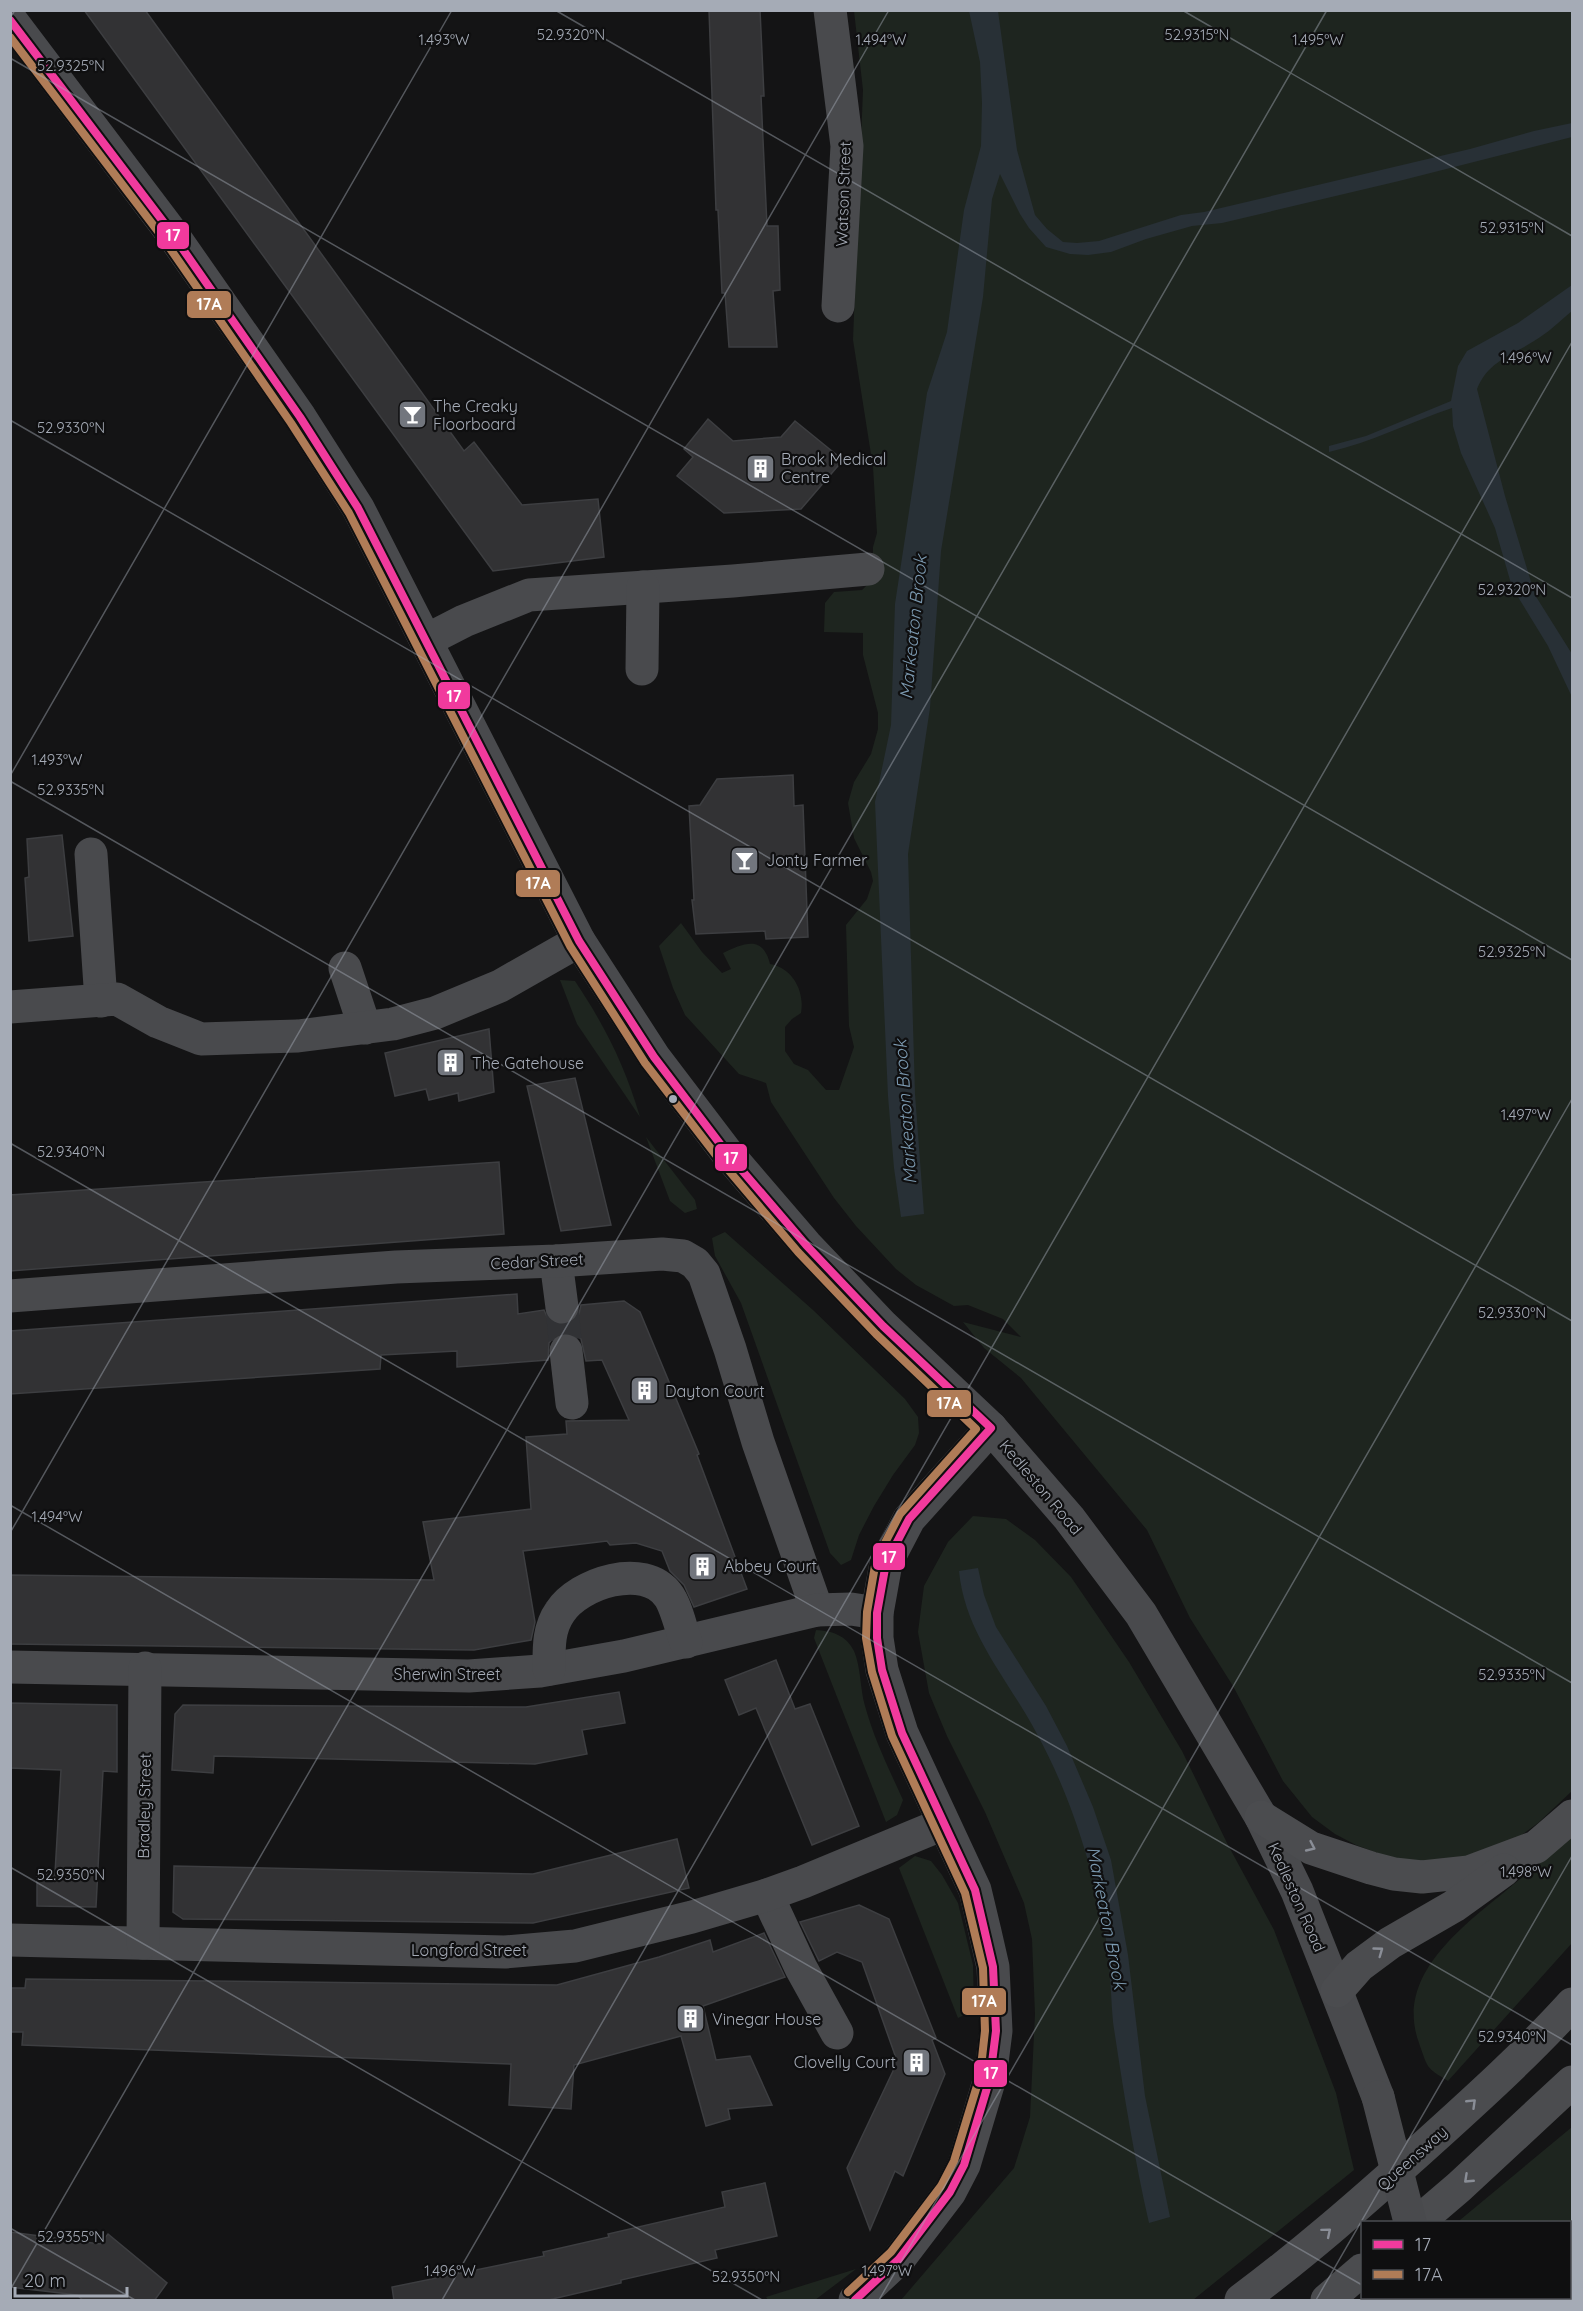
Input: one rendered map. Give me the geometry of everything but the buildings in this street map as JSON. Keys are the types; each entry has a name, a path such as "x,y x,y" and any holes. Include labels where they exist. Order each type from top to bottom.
{"highway":[{"path":"1337,1991 1367,1960 1390,1943 1454,1906 1536,1847 1572,1816"},
{"path":"1261,1817 1311,1848 1394,1874 1422,1877 1469,1872 1536,1847"},
{"name":"Queensway","path":"1241,2301 1336,2225 1442,2130 1554,2024 1572,2004"},
{"path":"1420,2221 1572,2082"},
{"path":"1327,2301 1361,2271"}],"street":[{"name":"Watson Street","path":"830,10 847,146 838,306"},
{"name":"Kedleston Road","path":"10,19 168,228 300,417 358,508 579,941 654,1057 728,1153 806,1245 883,1326 991,1428 1069,1518 1141,1614 1261,1817 1297,1891 1378,2097 1409,2221"},
{"path":"427,640 464,621 529,596 868,569"},
{"path":"642,669 643,587"},
{"path":"92,854 100,1000"},
{"path":"10,1007 117,999 158,1022 201,1038 298,1036 393,1024 435,1013 500,986 579,941"},
{"path":"345,968 365,1028"},
{"name":"Cedar Street","path":"10,1296 396,1267 556,1261 662,1254 683,1256 695,1263 704,1274 730,1349 758,1442 817,1610"},
{"path":"556,1261 562,1306"},
{"path":"566,1351 572,1403"},
{"path":"855,2301 899,2259 950,2192 963,2165 990,2078 996,2031 993,1967 975,1890 902,1733 882,1670 877,1638 877,1613 886,1563 909,1518 991,1428"},
{"path":"549,1669 549,1641 552,1625 559,1612 572,1597 588,1587 610,1581 637,1578 654,1583 669,1595 686,1642"},
{"name":"Sherwin Street","path":"10,1667 469,1676 549,1669 624,1656 817,1610 851,1609 877,1613"},
{"name":"Bradley Street","path":"143,1943 145,1668"},
{"name":"Longford Street","path":"10,1940 505,1952 575,1946 692,1917 767,1895 943,1824"},
{"path":"767,1895 801,1968 837,2033"}],"shaded area":[{"path":"854,11 1572,11 1572,1791 1538,1823 1519,1837 1451,1862 1417,1862 1386,1856 1335,1834 1312,1817 1283,1781 1233,1686 1190,1618 1147,1530 1021,1378 984,1348 963,1322 1021,1337 1003,1319 968,1305 954,1306 916,1285 896,1269 856,1226 834,1198 771,1102 766,1083 739,1074 685,1015 659,946 681,923 702,952 722,973 731,969 723,953 745,944 758,945 763,949 770,964 785,970 796,982 801,997 801,1013 785,1027 785,1051 794,1064 808,1070 826,1090 839,1090 854,1047 849,1026 846,925 867,899 873,881 871,872 854,838 848,803 854,782 871,754 878,729 878,713 863,655 863,633 824,632 825,603 834,592 862,590 873,579 873,547 877,533 873,467 853,340 863,90"},
{"path":"560,980 575,981 596,1014 621,1063 640,1117 577,1024"},
{"path":"646,1137 695,1200 697,1209 685,1213 670,1201"},
{"path":"725,1232 813,1310 905,1399 918,1417 919,1433 915,1445 874,1506 859,1535 851,1560 841,1565 830,1553 741,1303 715,1256 712,1238"},
{"path":"973,1516 1006,1519 1035,1540 1071,1577 1129,1662 1182,1751 1228,1845 1274,1930 1336,2093 1354,2170 1193,2300 901,2300 1014,2168 1030,2117 1035,2014 1032,1939 1024,1903 985,1812 947,1736 929,1693 918,1632 924,1586 948,1542"},
{"path":"816,1630 838,1635 847,1641 854,1651 869,1718 903,1800 897,1815 886,1822 814,1638"},
{"path":"1572,1835 1572,1943 1448,2081 1428,2066 1419,2043 1414,2019 1416,1997 1423,1977 1435,1958 1467,1923"},
{"path":"915,1856 931,1861 958,1903 973,1965 974,2010 958,2018 899,1868"},
{"path":"1572,2127 1572,2243 1571,2221 1460,2220"},
{"path":"856,2269 815,2300 768,2300 766,2297"}],"water":[{"name":"Markeaton Brook","path":"969,11 998,11 1017,150 1035,215 1063,242 1099,241 1181,215 1204,212 1572,123 1572,137 1222,223 1192,226 1111,252 1088,255 1070,254 1046,247 1020,214 1000,174 992,199 983,297 941,551 930,708 908,854 915,1094 924,1214 901,1217 888,1096 875,802 891,725 895,604 927,393 947,332 964,210 981,146 980,62"},
{"path":"1572,285 1572,311 1539,338 1494,365 1477,389 1505,496 1535,595 1572,654 1572,697 1548,646 1512,587 1495,528 1461,453 1453,426 1452,408 1345,448 1329,452 1329,446 1366,436 1451,401 1458,366 1467,351 1518,323"},
{"name":"Markeaton Brook","path":"978,1568 984,1595 996,1627 1046,1706 1067,1746 1093,1807 1111,1860 1128,1955 1145,2096 1170,2217 1149,2223 1113,2022 1107,1947 1095,1884 1077,1825 1056,1772 1026,1714 989,1656 970,1615 959,1571"}],"tunnel":[{"path":"562,1307 566,1351"}],"transit line":[{"name":"17","path":"10,20 168,228 300,417 358,508 579,941 654,1057 727,1153 806,1245 883,1326 991,1428 909,1519 886,1563 877,1613 877,1638 882,1670 902,1733 975,1890 993,1967 996,2031 990,2078 964,2165 950,2192 899,2259 855,2300"},
{"name":"17A","path":"10,37 160,234 291,423 349,513 570,946 645,1063 719,1159 798,1252 876,1334 976,1429 900,1514 876,1560 867,1612 866,1638 872,1672 892,1736 965,1893 983,1968 985,2031 980,2076 954,2161 941,2186 891,2252 848,2292"}],"place":[{"name":"The Creaky Floorboard","path":"412,415"},
{"name":"Brook Medical Centre","path":"760,468"},
{"name":"Jonty Farmer","path":"745,860"},
{"name":"The Gatehouse","path":"451,1063"},
{"name":"Dayton Court","path":"644,1391"},
{"name":"Abbey Court","path":"703,1566"},
{"name":"Vinegar House","path":"691,2019"},
{"name":"Clovelly Court","path":"917,2062"}]}
